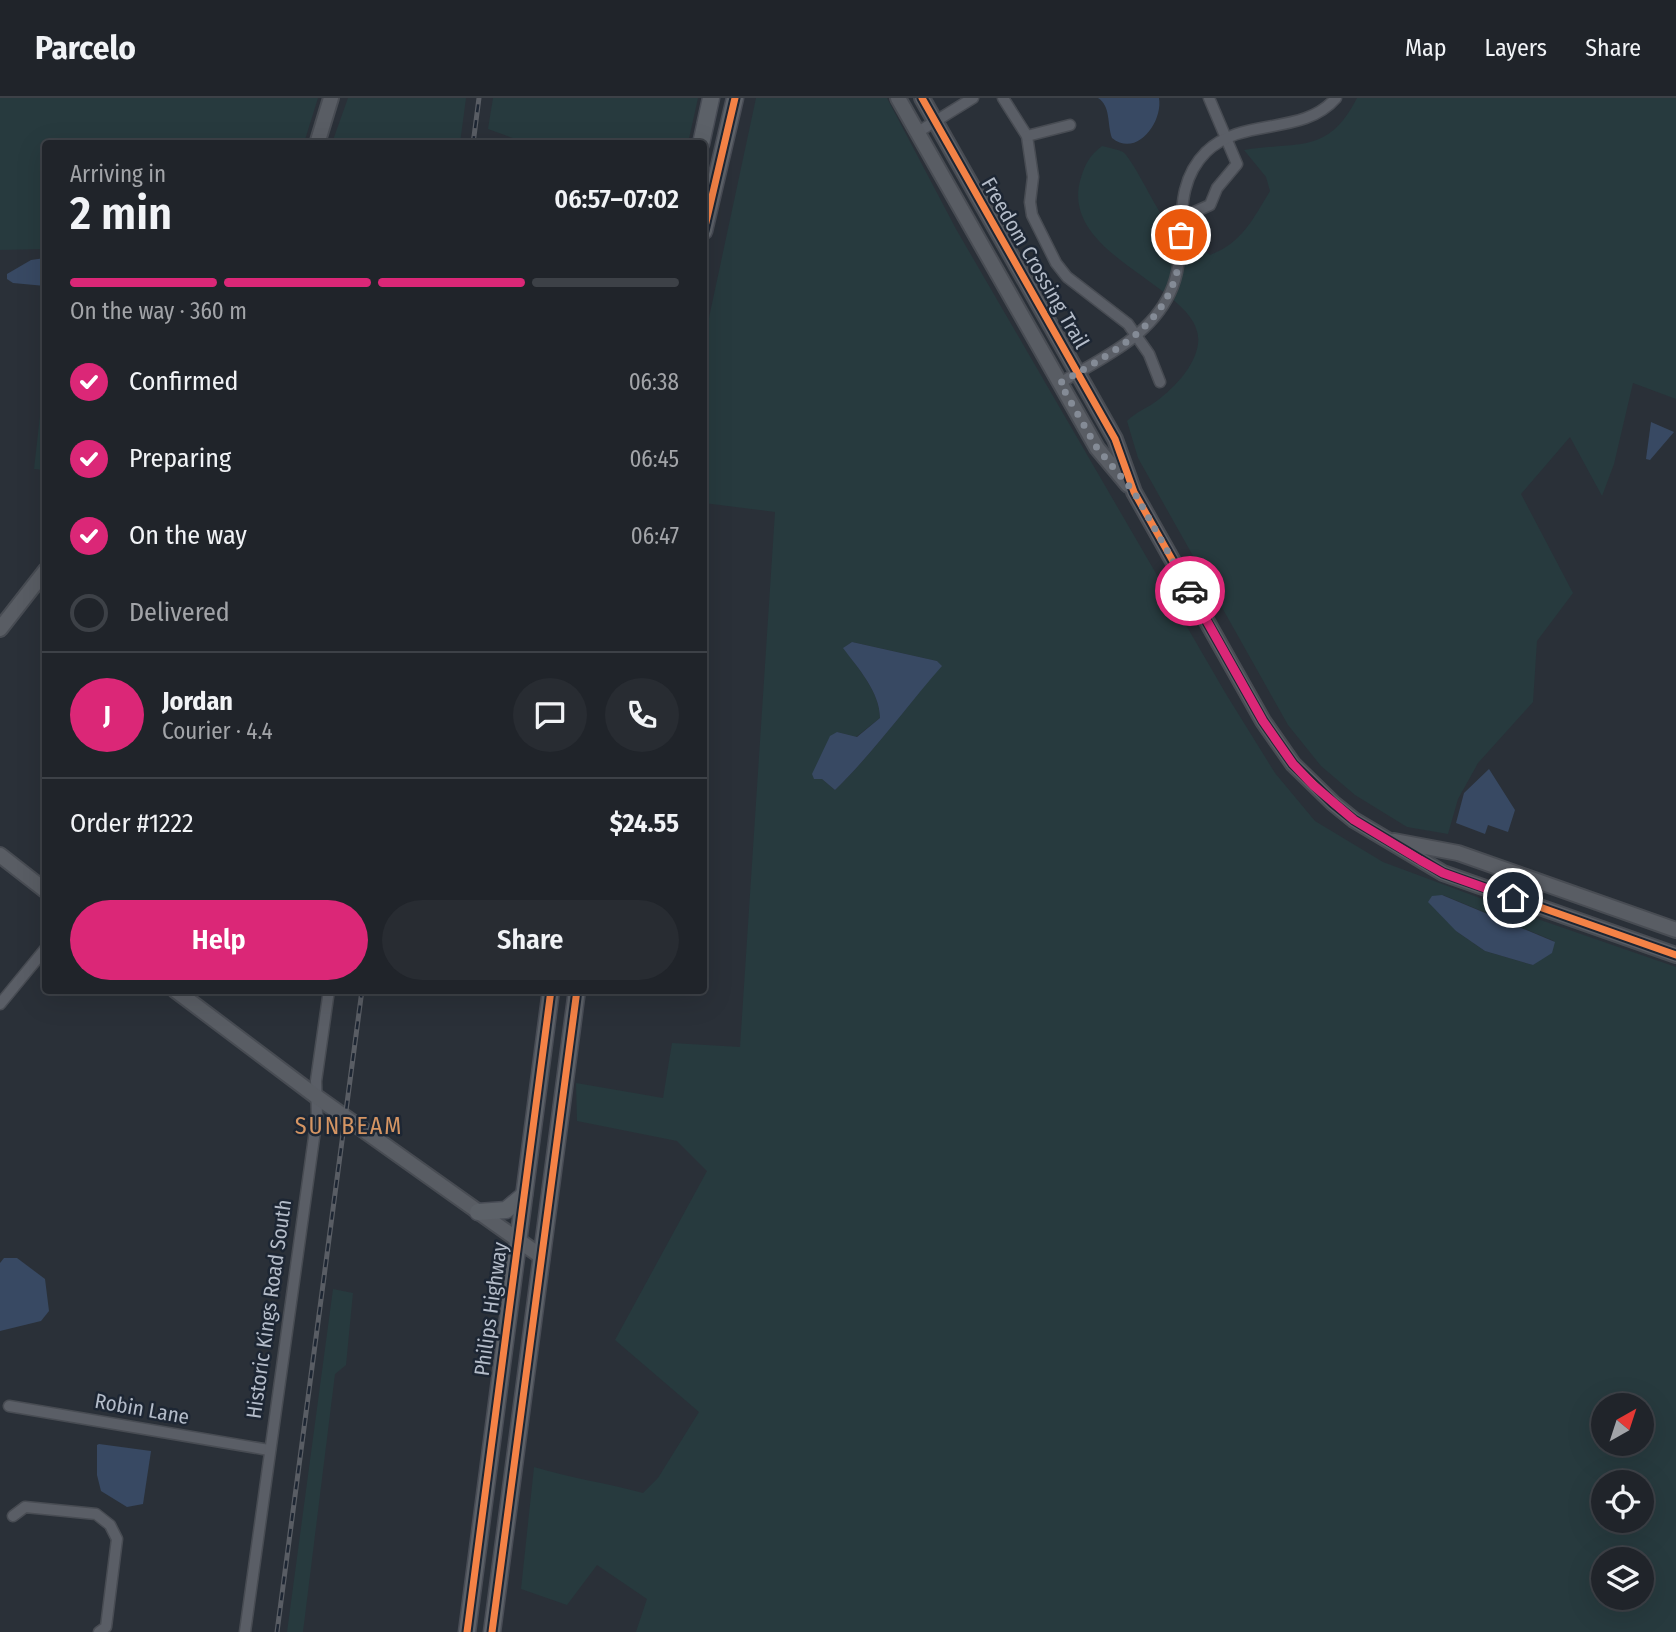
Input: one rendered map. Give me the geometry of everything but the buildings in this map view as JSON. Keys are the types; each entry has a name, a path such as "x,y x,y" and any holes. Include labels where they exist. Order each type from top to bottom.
{"main road":[{"path":"702,140 711,98"},
{"path":"707,218 735,98"},
{"name":"Philips Highway","path":"467,1632 550,994"},
{"name":"Philips Highway","path":"492,1632 576,994"},
{"path":"478,1212 506,1210 524,1195"}],"street":[{"path":"318,140 331,98"},
{"name":"Freedom Crossing Trail","path":"898,98 1097,448 1134,492"},
{"name":"Freedom Crossing Trail","path":"922,98 1115,439 1134,492 1263,721 1293,764 1354,820 1443,873 1676,955"},
{"path":"918,132 973,98"},
{"path":"1003,98 1027,136 1033,177 1030,202 1032,215 1049,252 1068,277 1114,311 1137,336 1154,364 1160,382"},
{"path":"1181,218 1210,205 1217,188 1237,164 1209,98"},
{"path":"1060,383 1137,336 1170,295 1181,251 1183,191 1190,174 1208,150 1225,138 1248,129 1301,121 1321,112 1336,98"},
{"path":"1027,136 1070,125"},
{"path":"0,629 42,575"},
{"name":"Freedom Crossing Trail","path":"1389,840 1458,853 1676,930"},
{"path":"0,855 42,888"},
{"path":"0,1004 42,953"},
{"path":"181,994 317,1097 542,1257"},
{"name":"Historic Kings Road South","path":"245,1632 317,1115 316,1081 328,994"},
{"name":"Robin Lane","path":"9,1406 269,1450"},
{"path":"13,1516 25,1507 96,1514 110,1525 117,1539 106,1627 99,1632"}],"green space":[{"path":"0,98 318,98 305,140 42,140 42,249 0,250"},
{"path":"348,98 466,98 460,140 333,140"},
{"path":"493,98 698,98 689,140 518,140 488,129"},
{"path":"756,98 887,98 956,229 1226,694 1275,773 1315,821 1383,862 1676,967 1676,1632 636,1632 647,1599 597,1565 567,1605 521,1589 534,1467 643,1493 658,1478 699,1412 615,1340 707,1171 677,1141 577,1121 576,1083 663,1098 672,1043 740,1047 775,512 707,503 707,327","holes":["852,642 937,661 941,666 835,790 822,779 837,732 856,737 880,718 872,690 844,648","1443,895 1554,941 1533,965 1485,951 1456,931"]},
{"path":"1357,98 1676,98 1676,399 1633,383 1614,464 1602,496 1570,437 1521,494 1573,593 1537,641 1533,702 1478,763 1458,799 1448,834 1407,827 1355,795 1321,766 1288,725 1138,458 1127,421 1164,395 1189,368 1198,344 1194,324 1180,306 1111,252 1091,232 1080,208 1080,181 1091,157 1102,146 1121,151 1132,163 1168,223 1210,255 1239,237 1270,191 1266,177 1244,150 1296,145 1323,137 1335,129"},
{"path":"42,398 42,470 34,469"},
{"path":"333,1289 353,1293 346,1365 335,1374 303,1632 287,1632"}],"water":[{"path":"1098,98 1159,98 1157,117 1139,140 1130,144 1121,143 1112,138 1107,110"},
{"path":"42,258 42,286 13,283 7,279 7,274 31,260"},
{"path":"1651,422 1674,432 1650,460 1646,459"},
{"path":"852,642 937,661 942,666 877,745 835,790 822,779 814,779 812,774 830,736 837,732 857,737 880,718 872,690 843,648"},
{"path":"1489,769 1515,810 1508,832 1488,825 1485,834 1456,823 1464,793"},
{"path":"1442,895 1555,942 1552,953 1533,965 1485,951 1456,931 1428,902 1432,896"},
{"path":"4,1258 17,1258 45,1279 49,1311 41,1321 0,1331 0,1263"},
{"path":"99,1444 151,1451 143,1504 127,1507 101,1491 97,1475"}],"railway":[{"path":"474,140 479,98"},
{"path":"277,1632 361,994"}],"cycle path":[{"path":"707,218 735,98"},
{"path":"922,98 1115,439 1134,492 1263,721 1293,764 1354,820 1443,873 1676,955"},
{"path":"467,1632 550,994"},
{"path":"492,1632 576,994"}],"way so far":[{"path":"1181,235 1177,275 1170,295 1144,329 1126,344 1060,383 1097,448 1134,492 1190,591"}],"district":[{"name":"SUNBEAM","path":"349,1126"}],"route":[{"path":"1190,591 1263,721 1293,764 1313,785 1354,820 1443,873 1513,898"}]}
